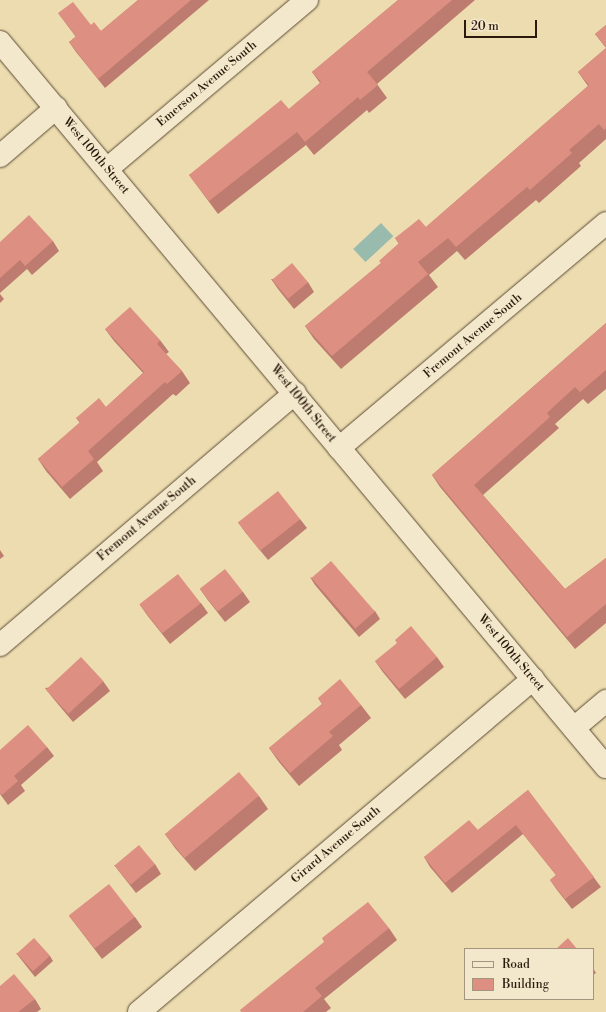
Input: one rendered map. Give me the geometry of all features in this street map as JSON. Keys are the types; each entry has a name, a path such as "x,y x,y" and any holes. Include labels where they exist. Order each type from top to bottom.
{"street":[{"name":"Emerson Avenue South","path":"107,169 307,0"},
{"name":"West 100th Street","path":"0,42 295,393 339,448 606,767"},
{"path":"0,156 56,108"},
{"name":"Fremont Avenue South","path":"339,448 606,223"},
{"name":"Fremont Avenue South","path":"0,645 295,393"},
{"name":"Girard Avenue South","path":"139,1012 533,679"},
{"path":"574,728 606,701"}],"shaded area":[{"path":"381,223 393,236 365,262 353,249"}],"building":[{"path":"138,0 191,0 98,79 69,42 76,36 58,13 73,2 91,25 94,22 101,31"},
{"path":"398,0 452,0 367,72 378,85 360,100 358,97 305,142 297,132 209,201 189,175 281,100 289,109 321,82 312,72"},
{"path":"606,25 606,47 595,34"},
{"path":"606,48 606,128 604,130 599,124 569,150 572,153 530,190 527,187 456,247 448,238 418,262 428,274 332,356 305,326 381,263 379,261 399,243 395,238 419,219 426,227 589,85 578,72"},
{"path":"29,215 53,241 25,266 20,260 0,278 0,242"},
{"path":"292,263 308,282 288,299 272,280"},
{"path":"130,307 160,340 157,344 182,371 167,384 165,382 88,451 94,459 62,487 38,459 80,422 76,418 99,398 106,407 144,372 105,329"},
{"path":"606,323 606,370 580,392 575,387 547,413 550,417 474,485 565,589 606,558 606,604 567,637 432,475"},
{"path":"278,491 300,519 260,551 238,522"},
{"path":"331,561 375,612 355,629 311,578"},
{"path":"225,569 243,592 218,612 200,589"},
{"path":"178,574 201,603 162,633 139,604"},
{"path":"411,626 437,657 399,689 375,661 397,643 395,640"},
{"path":"81,657 104,681 68,714 46,690"},
{"path":"340,679 361,705 329,732 333,736 290,773 269,748 322,704 318,698"},
{"path":"28,725 47,747 14,776 18,781 2,795 0,793 0,750"},
{"path":"239,772 259,796 185,858 165,834"},
{"path":"528,790 594,877 565,899 550,880 556,875 516,825 445,883 424,857 469,820 478,830"},
{"path":"139,845 155,864 131,885 114,866"},
{"path":"109,884 135,917 95,948 69,915"},
{"path":"368,902 389,928 315,988 322,996 303,1012 241,1012 240,1010 324,942 322,938"},
{"path":"34,938 50,956 33,971 17,953"},
{"path":"568,938 576,948 557,948"},
{"path":"14,974 35,999 18,1012 0,1012 0,986"}]}
